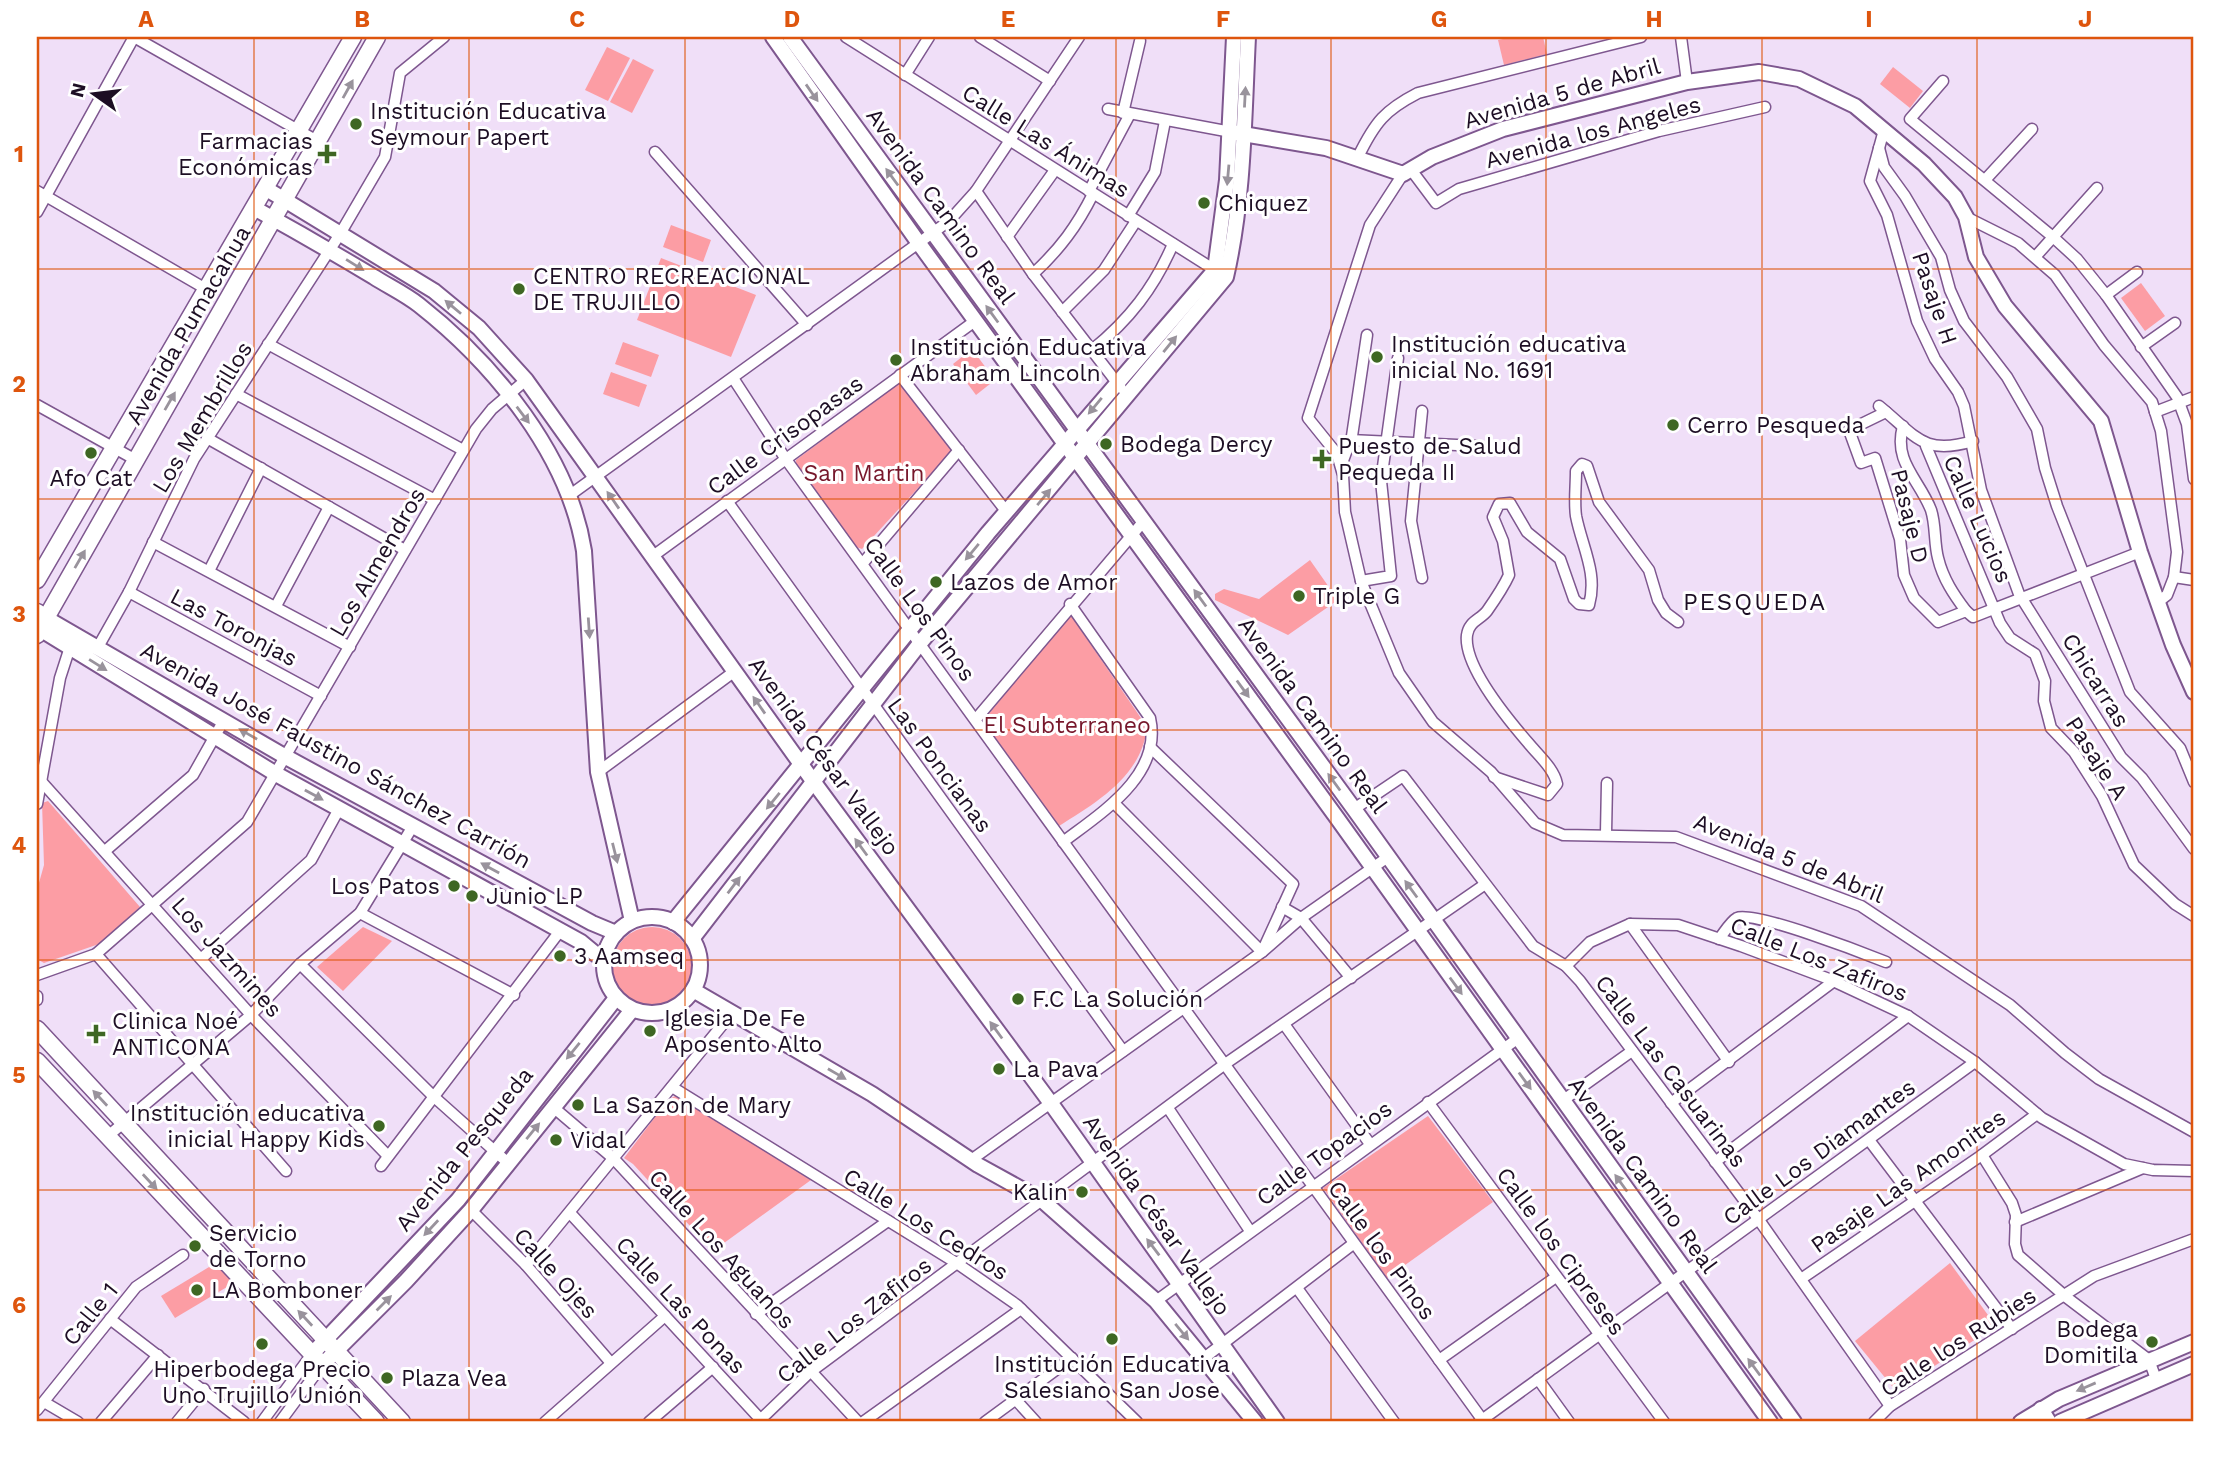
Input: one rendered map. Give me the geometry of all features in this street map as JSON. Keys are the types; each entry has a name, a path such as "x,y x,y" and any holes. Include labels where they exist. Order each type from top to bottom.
{"main road":[{"name":"Avenida Pumacahua","path":"37,580 354,37"},
{"name":"Avenida Pumacahua","path":"39,624 319,142 376,37"},
{"name":"Avenida Camino Real","path":"773,37 1063,444 1373,868 1770,1422"},
{"name":"Avenida Camino Real","path":"790,37 1354,809 1794,1422"},
{"path":"692,939 921,642 1127,397 1220,273 1234,240 1240,59 1234,37"},
{"path":"1240,59 1248,37"},
{"name":"Avenida 5 de Abril","path":"1408,172 1433,157 1503,129 1687,82 1759,72 1799,79 1854,106 1884,130 1955,197 1966,217 1976,257 2005,306 2101,421 2140,552 2173,645 2194,692"},
{"path":"1237,133 1326,148 1408,172"},
{"name":"Avenida César Vallejo","path":"265,188 434,291 478,328 526,380 813,781 1050,1102 1277,1422"},
{"path":"254,208 330,250 418,304 463,345 508,395 555,461 579,520 584,551 598,772 632,921"},
{"path":"673,922 802,765 910,626 1115,381 1220,273"},
{"path":"463,345 478,328"},
{"path":"988,533 1002,546"},
{"name":"Avenida José Faustino Sánchez Carrión","path":"39,624 70,647 215,738 560,931 604,961"},
{"name":"Avenida José Faustino Sánchez Carrión","path":"39,624 99,647 286,757 616,933"},
{"path":"646,917 673,922 692,939 700,959 693,990 684,1001 666,1011 646,1013 632,1010 617,998 606,981 604,961 616,933 632,921 646,917"},
{"name":"Avenida César Vallejo","path":"693,990 872,1094 971,1160 1044,1201 1156,1301 1255,1422"},
{"name":"Avenida Pesqueda","path":"317,1359 394,1268 458,1200 494,1150 617,998"},
{"name":"Avenida Pesqueda","path":"330,1345 407,1281 471,1210 632,1010"},
{"path":"37,1029 402,1422"},
{"path":"37,1061 376,1422"},
{"path":"207,1242 222,1229"},
{"path":"394,1268 407,1281"},
{"path":"2021,1422 2041,1409 2194,1342"},
{"path":"2060,1422 2194,1364"},
{"path":"2041,1409 2049,1422"}],"street":[{"path":"37,212 41,193 134,37 319,142"},
{"name":"Los Membrillos","path":"99,647 207,438 330,250 385,158 400,73 444,37"},
{"name":"Calle Las Ánimas","path":"846,37 1220,273"},
{"path":"905,75 929,37"},
{"path":"980,37 1050,81"},
{"path":"570,495 949,221 976,191 1079,37"},
{"path":"1358,156 1368,137 1390,108 1419,93 1641,37"},
{"path":"1681,37 1687,82"},
{"path":"1033,274 1058,251 1078,224 1126,114 1140,41"},
{"path":"1943,81 1910,119 2053,237 2077,259 2106,295 2179,402 2187,424 2194,479"},
{"name":"Avenida los Angeles","path":"1408,172 1436,203 1459,189 1659,131 1765,107"},
{"path":"1108,109 1237,133"},
{"path":"1062,312 1104,270 1155,172 1165,121"},
{"path":"1985,180 2032,129"},
{"name":"Pasaje H","path":"1884,130 1870,181 1887,215 1917,321 1935,359 1958,392 1973,441 1981,490 1990,517"},
{"path":"1879,145 1884,167 1905,196 1941,257 1950,290 1964,321 2007,377 2038,429 2045,468 2082,573 2130,692 2180,748 2194,782"},
{"path":"655,152 807,324"},
{"path":"1007,237 1055,170"},
{"name":"Avenida 5 de Abril","path":"1408,172 1370,226 1308,418 1337,454 1341,467 1345,513 1361,581 1399,673 1433,722 1494,777 1535,823 1548,831 1563,835 1676,837 1861,906 2010,1005 2099,1079 2194,1132"},
{"path":"2036,256 2097,188"},
{"path":"976,191 1033,274 1127,397"},
{"path":"41,193 206,289"},
{"path":"1966,217 2018,243 2036,256 2055,275 2104,345 2152,402 2163,443 2177,552 2174,577 2166,594 2158,602"},
{"path":"1091,350 1118,329 1141,304 1159,275 1173,244"},
{"path":"2106,295 2137,272"},
{"name":"Calle Crisopasas","path":"653,556 975,321"},
{"path":"2141,347 2175,323"},
{"path":"1341,467 1350,440 1367,335"},
{"path":"268,344 463,450"},
{"path":"1361,581 1391,576 1381,481 1398,358"},
{"path":"900,374 1006,511"},
{"name":"Calle Los Pinos","path":"733,378 785,458 910,626 1063,842 1226,1064"},
{"name":"Los Almendros","path":"96,954 247,822 463,450 484,419 526,380"},
{"path":"236,394 435,500"},
{"path":"2155,412 2194,397"},
{"path":"37,405 136,460"},
{"name":"Pasaje D","path":"1903,426 1883,409 1849,430 1861,463 1875,458 1900,539 1905,575 1914,598 1938,622 1966,611"},
{"path":"1422,411 1411,521 1422,578"},
{"path":"1973,441 1948,448 1926,446 1903,426 1900,438 1901,459 1931,511 1938,559 1949,588 1973,617 2140,552"},
{"path":"207,438 405,550"},
{"path":"1350,440 1386,444 1478,446"},
{"name":"Calle Lucios","path":"1926,446 1996,608"},
{"path":"863,563 959,450"},
{"path":"1494,777 1548,795 1557,784 1548,767 1511,722 1478,672 1469,652 1467,636 1470,625 1486,612 1509,575 1503,541 1493,517 1499,504 1510,502 1527,532 1560,559 1574,599 1583,606 1589,605 1591,571 1576,516 1576,471 1578,466 1587,466 1599,502 1649,570 1658,600 1666,614 1678,622"},
{"path":"209,571 261,468"},
{"name":"Las Poncianas","path":"727,501 860,689 1124,1051"},
{"path":"276,606 329,507"},
{"name":"Chicarras","path":"1990,517 2022,597 2121,757 2142,778 2194,849"},
{"path":"975,719 1070,604 1143,522"},
{"path":"153,542 350,647"},
{"path":"2174,577 2194,580"},
{"name":"Las Toronjas","path":"129,592 321,696"},
{"path":"1063,842 1114,803 1133,780 1150,747 1150,718 1070,604"},
{"name":"Pasaje A","path":"1996,608 2010,638 2035,654 2045,681 2044,701 2051,728 2074,752 2102,796 2134,865 2175,904 2194,916"},
{"path":"37,804 60,678 70,647"},
{"path":"598,772 735,671"},
{"path":"105,851 193,775 224,720"},
{"path":"1150,747 1293,884 1262,952"},
{"name":"Calle Las Casuarinas","path":"1354,809 1403,776 1533,946 1566,966 1632,1051 1759,1220 1890,1406"},
{"name":"Los Jazmines","path":"40,780 203,957 251,1015 388,1156"},
{"path":"1606,834 1607,783"},
{"path":"1114,803 1262,952"},
{"path":"203,957 311,860 339,808"},
{"path":"108,1136 251,1015 300,964 360,913 413,826"},
{"path":"971,1160 1262,952 1301,918 1388,857"},
{"path":"1044,1201 1226,1064 1484,885"},
{"path":"1282,907 1301,918 1351,978"},
{"path":"360,913 514,995"},
{"path":"1719,939 1736,919 1743,918 1787,927 1886,962"},
{"path":"1630,924 1729,1062"},
{"name":"Calle Los Zafiros","path":"1566,966 1590,942 1630,924 1678,925 1834,981 1908,1016 1975,1062 2037,1114 2124,1164 2194,1171"},
{"path":"381,1166 514,995 560,931"},
{"path":"37,975 96,954 286,1171"},
{"path":"300,964 433,1096 508,1163"},
{"path":"1671,1103 1834,981"},
{"path":"526,1265 732,1013"},
{"path":"1715,1162 1908,1016"},
{"path":"1284,1024 1370,1144"},
{"name":"Calle Topacios","path":"1156,1301 1517,1039"},
{"path":"1562,1101 1632,1051"},
{"name":"Calle Los Diamantes","path":"1684,1272 1975,1062"},
{"name":"Calle los Pinos","path":"1226,1064 1482,1421"},
{"name":"Calle Los Cedros","path":"672,1087 958,1264 1021,1309 1137,1422"},
{"name":"Calle los Cipreses","path":"1428,1102 1664,1422"},
{"name":"Calle Los Aguanos","path":"553,1107 614,1159 809,1373 860,1422"},
{"path":"1168,1108 1250,1231"},
{"name":"Pasaje Las Amonites","path":"1801,1279 1916,1202 2037,1114"},
{"path":"1869,1140 2012,1329"},
{"path":"1982,1155 2011,1203 2018,1255 2066,1297 2149,1360 2156,1379"},
{"path":"2015,1222 2143,1168"},
{"name":"Calle Los Zafiros","path":"761,1421 809,1373 1044,1201"},
{"name":"Calle Ojes","path":"471,1210 526,1265 611,1363"},
{"name":"Calle Las Ponas","path":"570,1213 761,1421"},
{"path":"756,1314 888,1221"},
{"name":"Calle los Rubies","path":"1874,1422 1890,1406 2066,1297 2094,1276 2194,1239"},
{"path":"1204,1358 1353,1244"},
{"name":"Calle 1","path":"40,1406 136,1287 183,1255"},
{"path":"1482,1421 1684,1272"},
{"path":"1439,1360 1556,1277"},
{"path":"1297,1287 1394,1422"},
{"path":"860,1422 1021,1309"},
{"path":"545,1422 666,1316"},
{"path":"110,1319 244,1422"},
{"path":"101,1422 158,1355"},
{"path":"985,1422 1072,1358"},
{"name":"Avenida Pesqueda","path":"262,1422 317,1359"},
{"name":"Avenida Pesqueda","path":"280,1422 317,1359"},
{"path":"649,1422 713,1367"},
{"path":"1538,1379 1569,1422"},
{"path":"177,1422 204,1390"},
{"path":"1016,1400 1036,1422"},
{"path":"40,1406 78,1422"}],"green space":[{"path":"1543,37 1547,54 1504,65 1498,40"},
{"path":"607,47 630,58 608,101 585,90"},
{"path":"633,59 654,70 632,113 610,102"},
{"path":"1893,67 1923,91 1910,108 1880,84"},
{"path":"671,225 711,240 703,262 663,247"},
{"path":"661,258 756,295 731,357 637,320"},
{"path":"2141,283 2165,316 2145,331 2121,298"},
{"path":"623,342 659,355 651,377 615,364"},
{"path":"972,349 995,380 976,395 953,364"},
{"path":"611,372 647,385 639,407 603,394"},
{"name":"San Martin","path":"900,382 954,449 862,549 856,547 796,465 796,460"},
{"name":"Triple G","path":"1310,560 1338,600 1288,635 1215,600 1215,594 1224,589 1259,599"},
{"name":"El Subterraneo","path":"1070,614 1147,727 1143,744 1127,774 1102,797 1059,826 983,721"},
{"path":"48,801 140,907 99,944 44,963 37,959 37,890 44,865 42,803"},
{"path":"363,927 392,941 343,991 317,967"},
{"path":"644,927 660,927 681,938 692,959 692,975 681,996 660,1007 644,1007 630,1001 618,989 612,975 612,959 618,945 630,933"},
{"path":"675,1096 811,1180 713,1251 633,1164 624,1158 668,1100"},
{"path":"1428,1116 1493,1202 1387,1278 1323,1188"},
{"name":"LA Bomboner","path":"219,1261 232,1284 175,1318 161,1296"},
{"path":"1950,1263 1996,1326 1896,1391 1855,1341"}],"place":[{"name":"Institución Educativa Seymour Papert","path":"356,124"},
{"name":"Farmacias Económicas","path":"327,154"},
{"name":"Chiquez","path":"1204,203"},
{"name":"CENTRO RECREACIONAL DE TRUJILLO","path":"519,289"},
{"name":"Institución educativa inicial No. 1691","path":"1377,357"},
{"name":"Institución Educativa Abraham Lincoln","path":"896,360"},
{"name":"Cerro Pesqueda","path":"1673,425"},
{"name":"Bodega Dercy","path":"1106,444"},
{"name":"Afo Cat","path":"91,453"},
{"name":"Puesto de Salud Pequeda II","path":"1322,459"},
{"name":"Lazos de Amor","path":"936,582"},
{"name":"Triple G","path":"1299,596"},
{"name":"Los Patos","path":"454,886"},
{"name":"Junio LP","path":"472,896"},
{"name":"3 Aamseq","path":"560,956"},
{"name":"F.C La Solución","path":"1018,999"},
{"name":"Iglesia De Fe Aposento Alto","path":"650,1031"},
{"name":"Clinica Noé ANTICONA","path":"96,1034"},
{"name":"La Pava","path":"999,1069"},
{"name":"La Sazon de Mary","path":"578,1105"},
{"name":"Institución educativa inicial Happy Kids","path":"379,1126"},
{"name":"Vidal","path":"556,1140"},
{"name":"Kalin","path":"1082,1192"},
{"name":"Servicio de Torno","path":"195,1246"},
{"name":"LA Bomboner","path":"197,1290"},
{"name":"Institución Educativa Salesiano San Jose","path":"1112,1339"},
{"name":"Bodega Domitila","path":"2152,1342"},
{"name":"Hiperbodega Precio Uno Trujillo Unión","path":"262,1344"},
{"name":"Plaza Vea","path":"387,1378"}],"district":[{"name":"PESQUEDA","path":"1755,602"}]}
